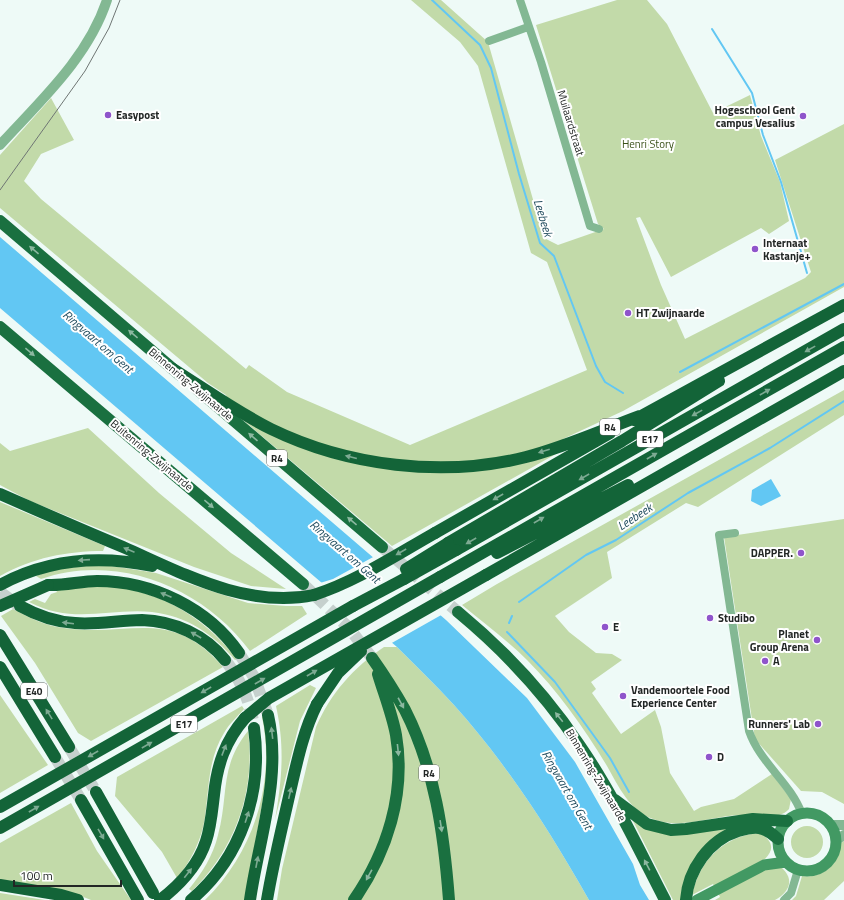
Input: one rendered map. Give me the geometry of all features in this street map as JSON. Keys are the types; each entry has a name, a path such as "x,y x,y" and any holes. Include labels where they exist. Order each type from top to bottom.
{"highway":[{"name":"Binnenring-Zwijnaarde","path":"0,221 382,547"},
{"name":"E17","path":"178,571 231,591 250,595 286,598 314,595 336,588 640,416 734,364 768,348 844,305"},
{"name":"Buitenring-Zwijnaarde","path":"0,327 303,584"},
{"name":"E17","path":"0,806 353,606 399,573 452,546 844,329"},
{"name":"E17","path":"471,563 844,347"},
{"name":"E17","path":"452,546 731,374 768,348"},
{"name":"R4","path":"173,369 254,419 287,436 336,454 389,464 420,467 492,463 524,457 548,450 640,416"},
{"name":"E17","path":"157,896 182,881 196,862 202,851 209,829 218,770 228,741 245,718 269,698 844,371"},
{"name":"E17","path":"0,828 440,578 637,480 709,447"},
{"path":"0,494 178,571"},
{"path":"0,585 30,571 57,563 100,559 137,563 178,571"},
{"path":"0,606 48,585 83,581 114,582 137,586 165,594 181,602 210,622 223,634 239,653"},
{"path":"20,606 40,616 61,622 88,624 142,620 170,624 192,633 205,641 225,660"},
{"name":"Binnenring-Zwijnaarde","path":"458,612 507,655 531,682 580,746 611,797 665,900"},
{"path":"267,900 273,865 307,724 316,704 338,673 358,654 387,631"},
{"name":"E40","path":"0,635 69,747"},
{"name":"R4","path":"354,900 381,853 394,813 397,793 398,760 396,735 392,715 372,658 405,710 427,764 442,828 450,900"},
{"name":"E40","path":"0,667 56,757"},
{"path":"250,900 272,783 273,744 268,714"},
{"path":"194,898 225,863 236,844 246,820 251,804 256,772 254,728"},
{"path":"96,792 157,896"},
{"path":"611,797 640,820 659,828 686,829 751,824 772,820 787,821"},
{"path":"81,800 138,900"},
{"path":"751,824 775,839"},
{"path":"686,900 690,879 707,851 722,838 751,824"},
{"path":"0,885 61,895 78,900"}],"main road":[{"path":"764,865 775,839 782,826 787,821 802,814 817,815 830,825 840,837 832,856 822,867 814,870 798,870 786,862 775,839"},
{"path":"697,900 764,865 786,862"}],"street":[{"path":"0,145 73,63 90,37 107,0"},
{"name":"Muilaardstraat","path":"520,0 528,27 542,62 587,228 599,229"},
{"path":"489,41 528,27"},
{"path":"735,533 719,535 749,731 762,756 797,800 802,814"},
{"path":"830,825 844,825"},
{"path":"784,900 791,893 798,870"}],"green space":[{"name":"Henri Story","path":"411,0 441,0 488,42 544,238 558,245 604,229 598,224 536,25 617,0 647,0 667,24 713,113 750,95 761,136 780,182 789,221 769,234 761,228 671,277 640,217 636,218 661,285 685,339 805,278 811,272 775,160 844,124 844,287 623,411 563,439 563,450 392,546 231,410 226,395 208,383 0,208 0,155 51,98 74,140 41,154 24,181 41,199 246,369 249,365 287,392 410,445 587,370 547,262 531,253 478,66 460,42"},
{"path":"844,390 844,415 698,507 686,503 607,552 612,578 555,616 569,632 596,653 612,654 622,660 591,682 596,689 592,693 621,734 655,710 661,727 670,773 694,811 701,807 734,799 772,774 791,799 789,809 785,813 773,816 740,815 685,823 664,822 653,819 637,810 620,790 607,766 580,724 549,684 512,646 462,605"},
{"path":"88,428 159,493 231,553 286,589 251,586 194,567 30,501 0,485 0,443 10,451"},
{"path":"0,502 105,546 103,551 76,552 37,560 0,576"},
{"path":"844,519 844,804 822,792 801,791 755,739 724,537"},
{"path":"99,564 156,573 248,603 302,606 307,614 250,651 231,629 209,609 184,593 157,581 128,573 99,570 70,572 41,579 36,576 52,570"},
{"path":"95,586 132,590 148,594 177,607 203,624 237,659 235,660 208,634 188,622 165,614 136,611 90,614 61,613 45,609 29,602 35,599 45,603 51,594 57,592 56,590"},
{"path":"13,609 44,623 64,628 87,630 148,628 167,630 185,636 204,648 223,667 91,741 78,733 35,663 1,616"},
{"path":"384,647 397,647 440,690 473,727 510,774 527,799 589,900 277,900 282,869 316,727 329,703 344,682 362,664"},
{"path":"310,685 316,688 300,721 275,820 282,763 281,735 276,706"},
{"path":"0,695 48,765 0,793"},
{"path":"242,706 244,709 226,730 215,753 210,774 204,825 199,841 191,857 177,878 162,852 115,796 117,777"},
{"path":"263,716 268,745 266,782 245,900 205,900 222,881 236,861 248,839 257,816 263,792 266,767 266,742"},
{"path":"248,731 250,753 249,775 239,818 231,838 220,857 207,875 192,891 189,889 206,864 216,843 229,769 239,744"},
{"path":"71,803 97,851 131,900 91,900 76,894 0,881 0,843"},
{"path":"632,819 645,827 737,825 727,830 680,900 673,900"},
{"path":"804,826 810,826 819,830 823,842 819,854 810,858 804,858 795,854 791,845 791,839 795,830"},
{"path":"760,833 767,838 771,844 770,851 765,859 714,886 713,884 692,895 701,871 715,852 735,839"},
{"path":"844,841 844,881 824,900 792,900 796,896 802,876 817,875 829,868 834,863 840,850 841,843"},
{"path":"770,866 782,868 788,877 789,886 780,897 775,900 715,900 720,897 718,893"},
{"path":"0,893 45,900 0,900"}],"water":[{"name":"Ringvaart om Gent","path":"0,237 446,620 527,698 575,762 633,864 640,885 649,900 589,900 559,849 510,774 473,727 426,676 397,647 0,308"},
{"path":"771,479 781,496 761,506 751,501 752,490"}],"pier":[{"path":"375,556 443,614 390,644 320,583 333,579"}],"waterway":[{"name":"Leebeek","path":"432,0 480,45 491,68 519,174 540,243 554,256 596,366 605,382 623,393"},
{"path":"712,29 752,93 763,135 781,182 807,273"},
{"name":"Leebeek","path":"680,372 844,284"},
{"name":"Leebeek","path":"519,602 586,555 616,540 688,493 770,448 844,401"},
{"path":"509,623 512,616"},
{"path":"507,632 555,682 610,758 629,792"}],"tunnel":[{"path":"382,547 458,612"},
{"path":"303,584 349,628 372,658"},
{"path":"0,592 19,606"},
{"path":"239,653 254,677 268,715"},
{"path":"225,660 236,676 248,701 254,728"},
{"path":"69,747 96,792"},
{"path":"55,757 81,800"}],"tram line":[{"path":"0,190 85,71 109,28 120,0"}],"place":[{"name":"Easypost","path":"108,115"},
{"name":"Hogeschool Gent campus Vesalius","path":"803,116"},
{"name":"Internaat Kastanje+","path":"755,249"},
{"name":"HT Zwijnaarde","path":"628,313"},
{"name":"DAPPER.","path":"801,553"},
{"name":"Studibo","path":"710,618"},
{"name":"E","path":"605,627"},
{"name":"Planet Group Arena","path":"817,640"},
{"name":"A","path":"765,661"},
{"name":"Vandemoortele Food Experience Center","path":"623,696"},
{"name":"Runners' Lab","path":"818,724"},
{"name":"D","path":"709,757"}]}
